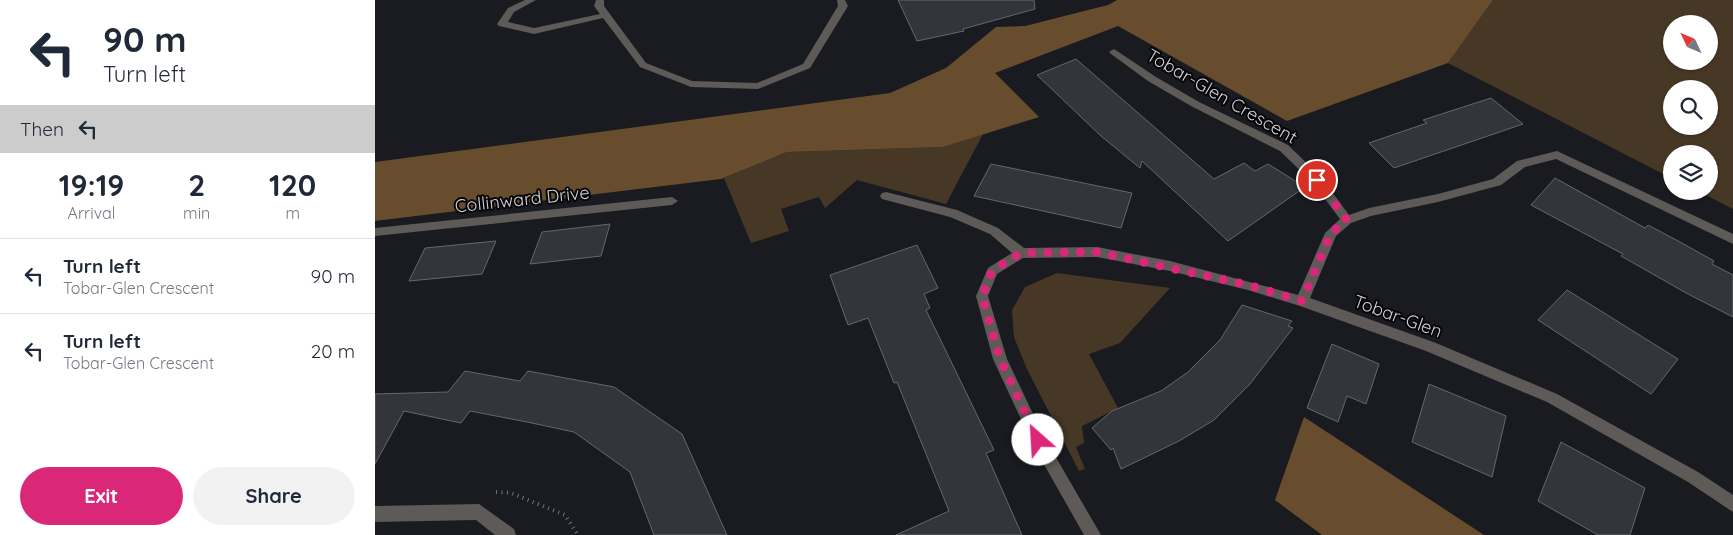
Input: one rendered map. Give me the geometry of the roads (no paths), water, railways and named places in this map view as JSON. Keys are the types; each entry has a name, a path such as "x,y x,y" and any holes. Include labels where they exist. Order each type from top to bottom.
{"street":[{"path":"532,0 511,10 502,24 534,31 606,15"},
{"path":"600,0 599,6 643,65 691,84 758,86 807,66 843,6 841,0"},
{"name":"Tobar-Glen Crescent","path":"1114,52 1152,79 1195,104 1284,148 1317,180 1347,220"},
{"path":"1302,301 1331,233 1347,220 1369,212 1438,198 1497,182 1521,164 1557,155 1733,239"},
{"path":"886,196 953,213 994,231 1021,253 992,271 982,296 1000,359 1038,440 1093,535"},
{"name":"Collinward Drive","path":"375,232 672,201"},
{"name":"Tobar-Glen","path":"1021,253 1097,252 1240,283 1302,301 1431,346 1552,398 1693,477 1733,504"},
{"path":"375,514 479,512 507,535"}]}
